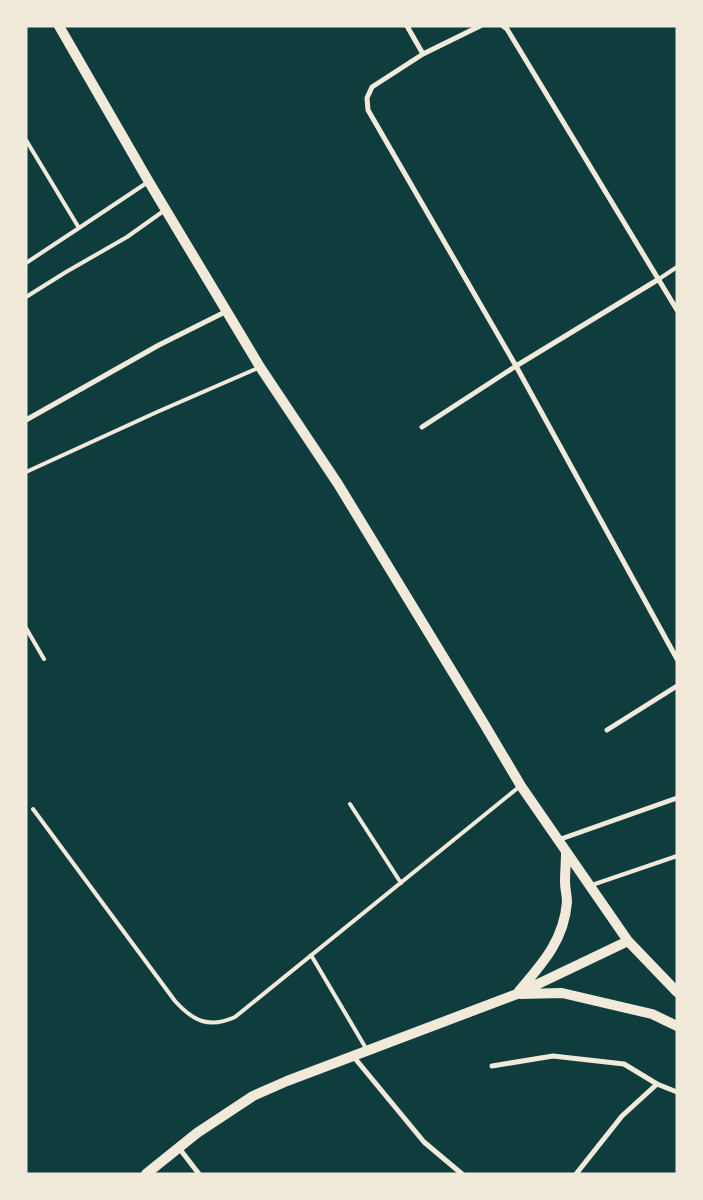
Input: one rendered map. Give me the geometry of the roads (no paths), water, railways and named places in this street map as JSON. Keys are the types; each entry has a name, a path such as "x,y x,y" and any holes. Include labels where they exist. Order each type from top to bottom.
{"main road":[{"path":"59,26 165,210 260,367 338,484 521,786 628,941 677,992"},
{"path":"517,994 544,961 557,939 565,919 567,899 565,883 566,852"},
{"path":"146,1174 196,1133 253,1096 287,1081 517,994 628,941"},
{"path":"517,994 562,993 652,1014 677,1026"}],"street":[{"path":"407,26 423,54"},
{"path":"480,26 423,54 372,87 367,98 368,110 516,366 677,659"},
{"path":"503,26 507,29 677,310"},
{"path":"422,427 516,366 658,279"},
{"path":"26,420 158,345 227,311"},
{"path":"607,730 677,686"},
{"path":"558,840 677,798"},
{"path":"353,1056 424,1142 462,1174"},
{"path":"492,1066 553,1056 624,1064 657,1084 677,1092"},
{"path":"576,1174 622,1116 657,1084"},
{"path":"178,1148 199,1174"}],"lane":[{"path":"26,140 79,228"},
{"path":"26,263 149,182"},
{"path":"26,297 127,237 165,210"},
{"path":"658,279 677,267"},
{"path":"26,472 260,367"},
{"path":"26,628 44,659"},
{"path":"33,809 175,1001 184,1011 196,1019 209,1023 224,1022 235,1017 521,786"},
{"path":"350,804 401,883"},
{"path":"589,886 677,856"},
{"path":"311,955 368,1051"}]}
